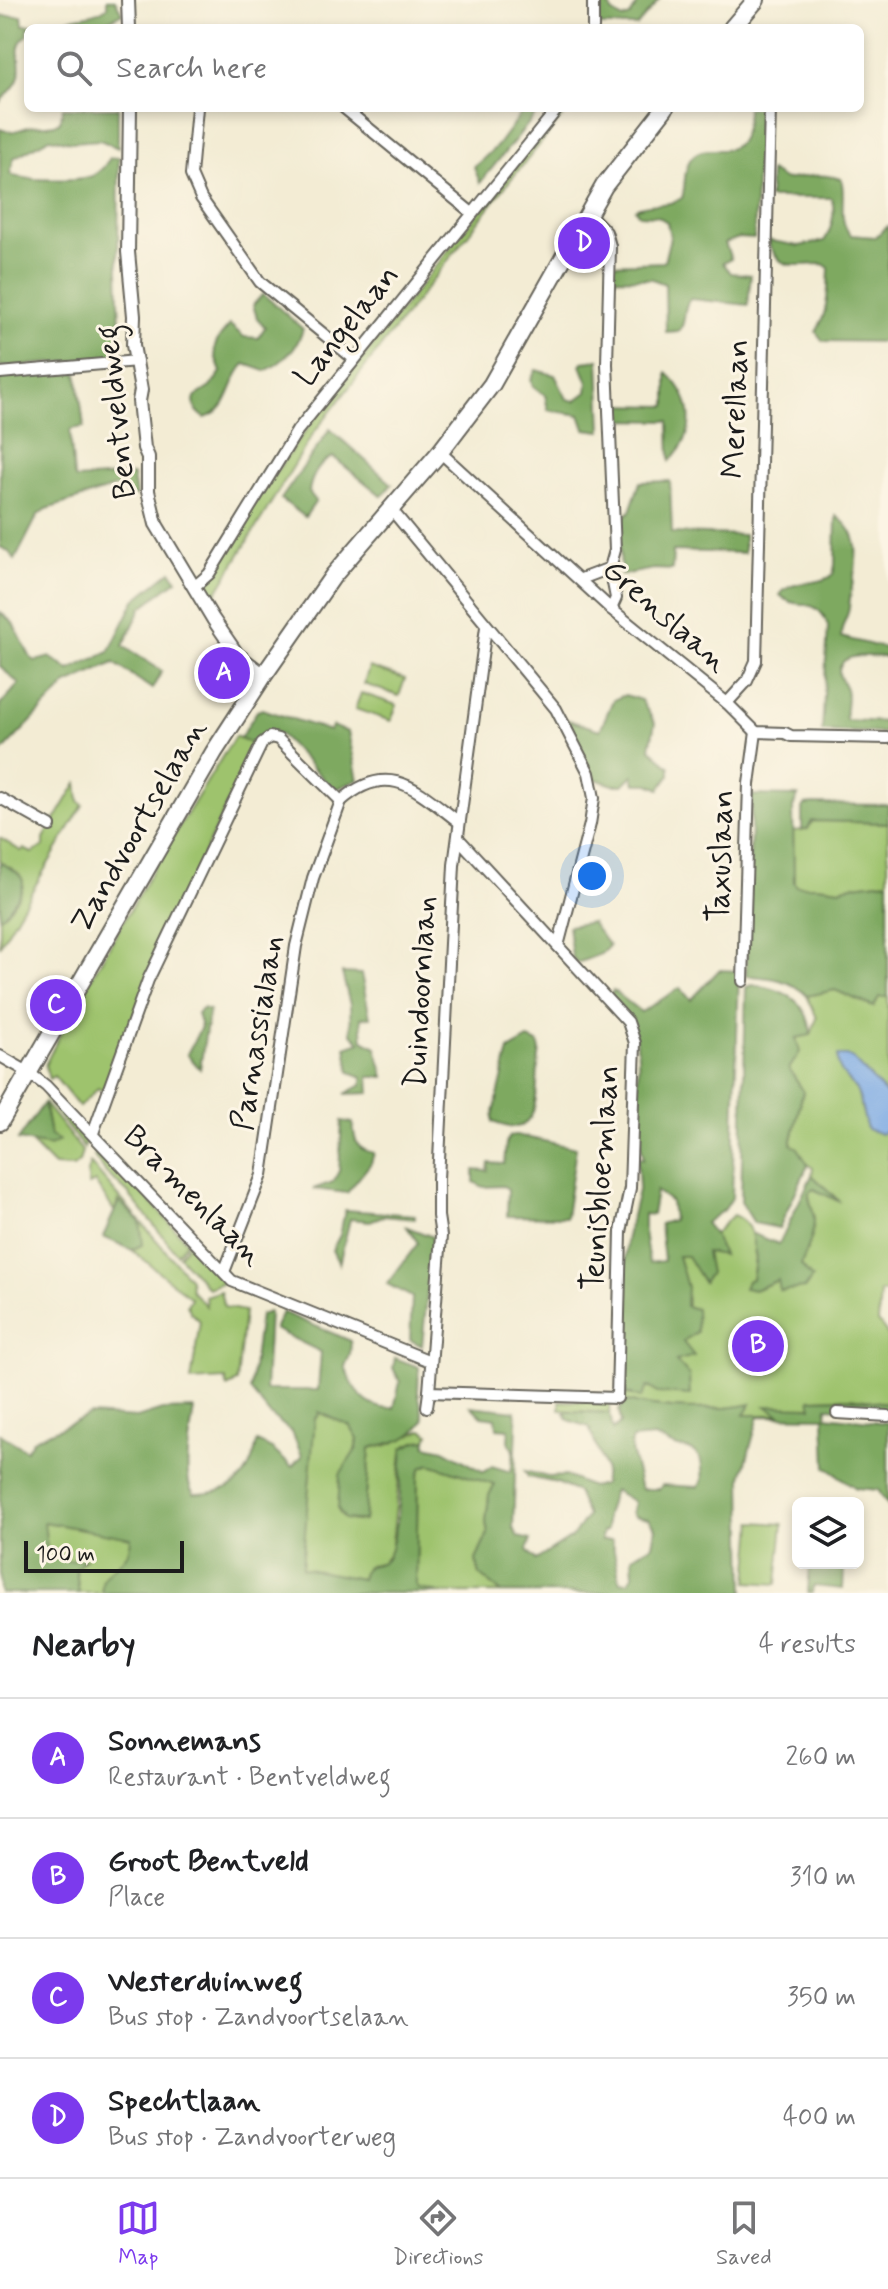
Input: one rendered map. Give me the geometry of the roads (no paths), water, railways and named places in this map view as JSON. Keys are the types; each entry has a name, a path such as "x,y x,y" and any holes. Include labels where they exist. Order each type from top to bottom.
{"main road":[{"path":"740,24 756,0"},
{"name":"Zandvoortselaan","path":"0,1122 214,752 264,675 333,576 440,452 500,371 609,179 662,112"}],"street":[{"path":"128,0 129,24"},
{"path":"593,0 593,24"},
{"name":"Bentveldweg","path":"130,112 128,252 134,316 133,345 144,448 148,457 148,491 156,524 194,587 237,654 264,675"},
{"path":"197,112 191,175 201,198 260,282 354,359"},
{"path":"349,112 472,213"},
{"name":"Langelaan","path":"194,587 209,574 297,431 555,112"},
{"name":"Merellaan","path":"727,703 747,681 756,661 770,112"},
{"path":"588,213 606,232 610,246 607,364 615,550 610,568 616,598 611,609"},
{"path":"0,373 137,361"},
{"name":"Grenslaan","path":"440,452 611,609 727,703 756,732"},
{"path":"391,509 556,709 589,773 594,798 590,824 558,946"},
{"path":"581,579 610,568"},
{"name":"Duindoornlaan","path":"427,1407 441,1236 437,1211 442,1061 459,822 486,627"},
{"path":"756,732 791,736 888,738"},
{"name":"Taxuslaan","path":"743,981 749,784 756,732"},
{"name":"Zandvoortselaan","path":"93,1133 148,980 256,752 270,737 278,739 341,801"},
{"path":"341,801 357,787 372,781 396,781 420,792 459,822"},
{"path":"0,798 50,826"},
{"name":"Parnassialaan","path":"224,1272 262,1175 296,946 313,878 341,801"},
{"name":"Teunisbloemlaan","path":"429,1392 617,1398 621,1232 630,1188 635,1043 628,1022 458,838"},
{"name":"Bramenlaan","path":"0,1056 28,1072 93,1133 232,1281 430,1361"},
{"path":"837,1413 888,1416"}],"water":[{"path":"838,1056 854,1060 888,1096 888,1129 881,1134 867,1129 858,1094 841,1071"}],"place":[{"name":"Spechtlaan","path":"584,243"},
{"name":"Sonnemans","path":"224,673"},
{"name":"Westerduinweg","path":"56,1005"},
{"name":"Groot Bentveld","path":"758,1346"}]}
